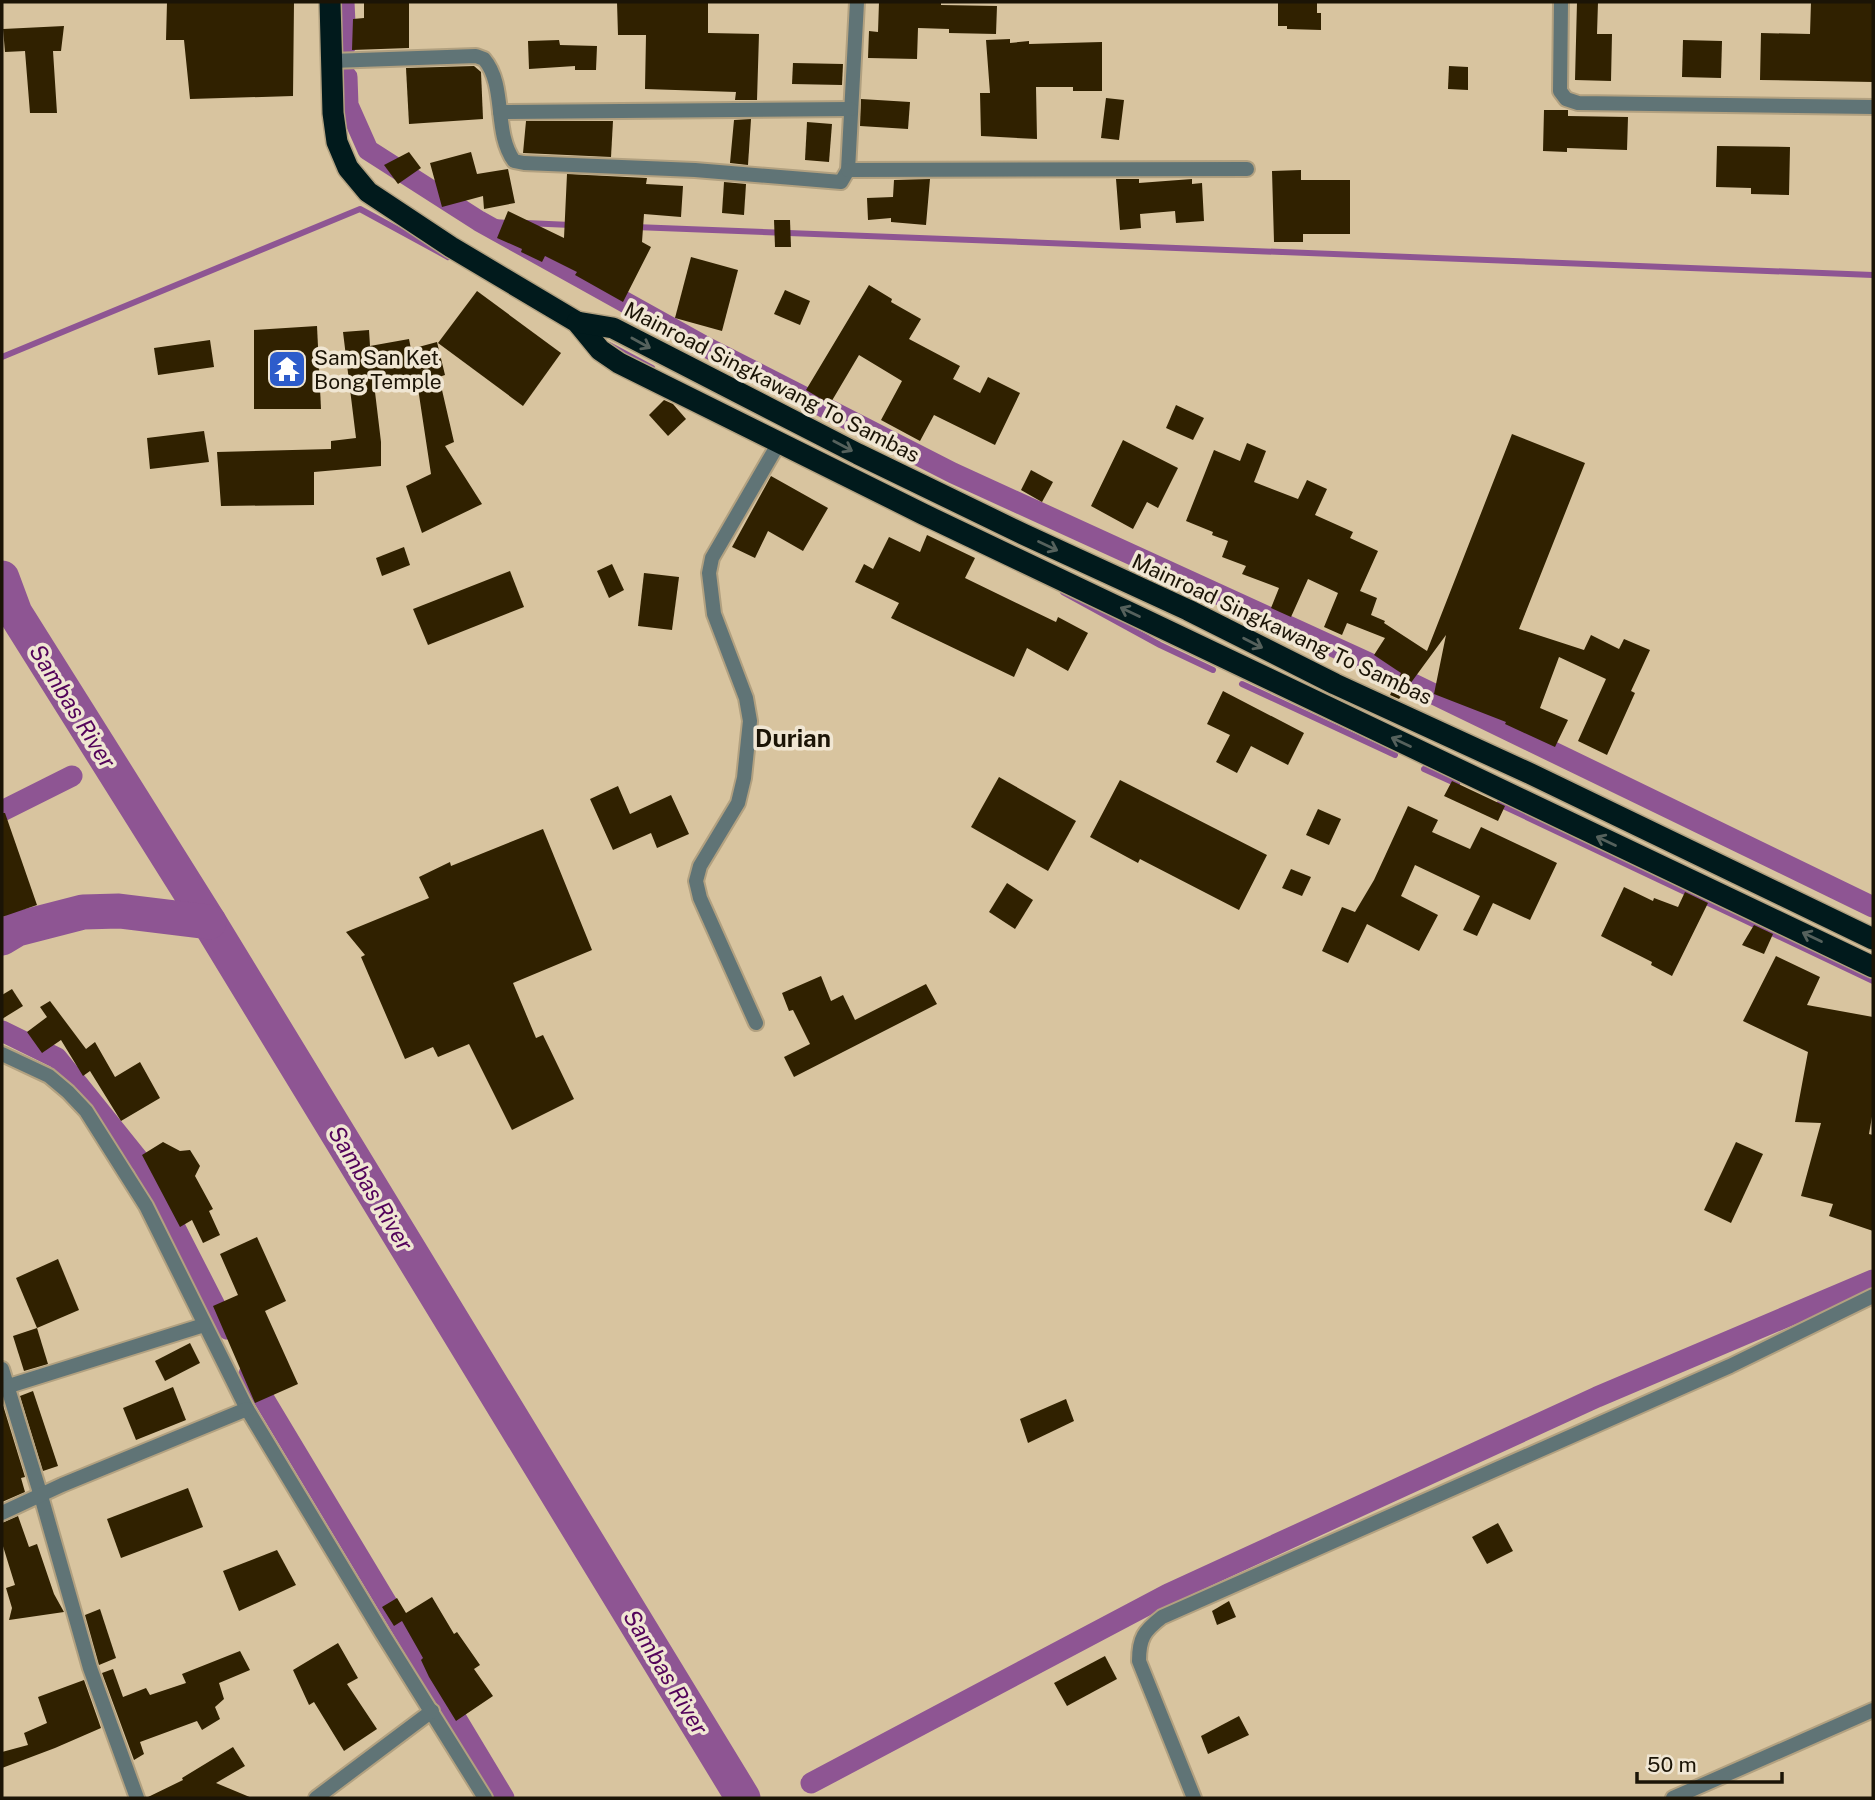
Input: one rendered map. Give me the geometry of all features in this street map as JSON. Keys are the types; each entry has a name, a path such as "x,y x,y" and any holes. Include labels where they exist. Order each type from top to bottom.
{"highway":[{"path":"330,2 333,113 337,142 348,168 368,192 450,247 577,322 600,350 618,363 780,441 865,486 1873,967"},
{"name":"Mainroad Singkawang To Sambas","path":"577,322 613,328 858,454 1873,939"},
{"path":"1173,633 1188,610"}],"street":[{"path":"331,61 482,58 489,64 507,148 514,161 841,181 848,170 857,2"},
{"path":"1561,2 1560,91 1566,99 1577,103 1873,107"},
{"path":"500,112 851,109"},
{"path":"848,170 1247,169"},
{"path":"756,1023 700,898 696,881 700,866 737,803 744,778 750,721 746,698 714,614 709,587 712,558 780,441"},
{"path":"2,1054 49,1076 68,1091 86,1111 146,1206 247,1409 485,1798"},
{"path":"1194,1798 1139,1661 1139,1646 1146,1629 1161,1617 1730,1366 1873,1296"},
{"path":"9,1386 205,1325"},
{"path":"2,1369 90,1668 137,1798"},
{"path":"2,1513 62,1485 247,1409"},
{"path":"1674,1798 1873,1710"},
{"path":"316,1798 432,1711"}],"building":[{"path":"167,2 294,2 293,96 190,99 184,40 166,40"},
{"path":"364,2 409,2 409,48 352,50 353,19 364,18"},
{"path":"617,2 708,2 708,33 759,34 757,100 735,100 736,92 645,89 646,35 618,35"},
{"path":"879,2 941,2 941,5 997,6 996,34 949,33 949,29 918,28 917,59 868,58 869,31 878,32"},
{"path":"1278,2 1317,2 1317,13 1321,13 1321,30 1287,29 1287,26 1278,26"},
{"path":"1577,2 1598,2 1597,34 1612,34 1611,81 1575,80"},
{"path":"1811,2 1873,2 1873,82 1760,80 1761,33 1810,34"},
{"path":"64,26 61,51 53,51 57,113 30,113 25,51 5,52 3,29"},
{"path":"1010,39 1010,43 1029,41 1029,44 1102,42 1102,91 1073,91 1073,87 1036,87 1037,139 981,136 980,93 990,93 986,40"},
{"path":"559,40 560,45 597,46 596,70 575,70 575,66 529,69 528,41"},
{"path":"1683,40 1722,41 1721,78 1682,77"},
{"path":"793,63 843,64 842,85 792,84"},
{"path":"474,66 481,72 483,119 409,124 406,68"},
{"path":"1449,66 1468,67 1468,90 1448,89"},
{"path":"1106,98 1124,100 1119,140 1101,138"},
{"path":"861,99 910,102 908,129 860,126"},
{"path":"1544,110 1568,110 1568,116 1628,117 1627,150 1567,148 1567,152 1543,151"},
{"path":"751,119 748,165 730,163 734,120"},
{"path":"526,121 613,121 611,157 523,153"},
{"path":"807,122 832,124 829,162 805,160"},
{"path":"1717,146 1790,147 1789,195 1751,194 1751,188 1716,187"},
{"path":"409,152 421,168 398,184 384,165"},
{"path":"471,152 477,174 508,169 515,203 484,209 483,196 442,207 430,163"},
{"path":"1301,170 1301,180 1350,180 1350,234 1303,234 1303,242 1274,242 1272,171"},
{"path":"567,174 647,178 646,184 683,186 681,217 644,214 642,242 651,247 623,302 575,275 577,272 545,256 542,262 497,238 508,211 564,238"},
{"path":"930,179 926,225 891,222 891,218 868,220 867,198 893,197 894,180"},
{"path":"1116,179 1139,179 1139,183 1192,179 1192,184 1202,183 1204,221 1176,223 1175,211 1140,214 1141,228 1120,230"},
{"path":"724,182 746,184 744,215 722,213"},
{"path":"774,220 790,220 791,247 775,247"},
{"path":"691,257 738,270 722,331 675,318"},
{"path":"869,285 892,299 891,302 921,319 909,339 960,366 953,379 980,393 988,377 1020,393 995,445 934,415 920,441 881,420 902,381 859,355 830,404 806,390"},
{"path":"785,290 810,301 800,325 774,314"},
{"path":"477,291 561,353 523,406 438,343"},
{"name":"Sam San Ket Bong Temple","path":"317,326 321,409 254,409 254,330"},
{"path":"369,330 370,346 409,339 411,349 437,342 445,375 439,377 454,442 445,446 482,504 422,533 406,486 431,474 416,375 375,392 381,466 314,472 314,505 221,506 217,452 331,449 331,441 356,438 343,332"},
{"path":"210,340 214,367 158,375 154,348"},
{"path":"664,400 673,404 686,419 668,436 649,415"},
{"path":"1176,405 1204,418 1193,440 1166,428"},
{"path":"204,431 209,462 150,469 147,438"},
{"path":"1512,434 1585,463 1519,629 1584,650 1591,635 1619,649 1624,639 1650,650 1631,691 1635,693 1607,755 1578,741 1606,679 1559,657 1540,708 1568,720 1555,747 1505,724 1506,722 1434,694 1446,635 1399,699 1390,695 1401,673 1374,655 1385,638 1347,623 1342,635 1324,627 1338,593 1308,579 1291,617 1271,608 1279,588 1242,574 1246,566 1222,557 1228,541 1186,521 1214,450 1240,461 1247,443 1266,451 1254,482 1298,499 1307,480 1327,489 1315,515 1353,532 1350,538 1378,551 1360,591 1377,598 1371,615 1385,621 1384,623 1427,651"},
{"path":"1123,440 1178,468 1158,508 1147,502 1133,529 1091,506"},
{"path":"1031,470 1053,482 1042,502 1021,490"},
{"path":"771,476 828,508 803,551 768,531 755,558 732,547"},
{"path":"927,535 975,558 965,578 1056,622 1058,617 1088,633 1068,671 1027,648 1014,677 891,618 899,603 855,582 864,564 873,569 889,537 920,552"},
{"path":"404,547 410,565 382,576 376,558"},
{"path":"612,564 624,590 609,598 597,571"},
{"path":"510,571 524,607 428,645 413,609"},
{"path":"644,573 679,577 672,630 638,626"},
{"path":"1223,691 1304,733 1288,765 1251,746 1237,773 1216,762 1230,735 1207,724"},
{"path":"999,777 1076,821 1048,871 971,827"},
{"path":"1120,780 1267,855 1239,910 1140,859 1138,863 1090,837"},
{"path":"1452,781 1505,806 1498,821 1444,796"},
{"path":"618,786 630,814 671,795 689,834 657,848 651,833 613,850 590,799"},
{"path":"1408,806 1438,820 1432,832 1470,849 1481,827 1557,863 1530,920 1493,903 1477,936 1463,930 1480,896 1415,865 1401,896 1438,915 1419,951 1367,924 1348,963 1322,951 1342,907 1355,912 1374,880"},
{"path":"1318,809 1341,819 1329,845 1306,835"},
{"path":"2,813 5,813 37,905 2,917"},
{"path":"543,829 592,950 513,983 536,1038 543,1035 574,1099 512,1130 469,1044 438,1057 433,1047 405,1059 361,957 365,955 346,932 429,898 419,877 450,862 451,866"},
{"path":"1291,869 1311,877 1302,896 1282,888"},
{"path":"1007,883 1033,900 1015,929 989,912"},
{"path":"1624,887 1653,901 1654,898 1678,907 1685,892 1708,903 1672,976 1651,965 1652,962 1601,936"},
{"path":"1754,925 1773,934 1764,954 1742,945"},
{"path":"1776,956 1820,977 1807,1005 1873,1017 1873,1111 1869,1134 1873,1135 1873,1231 1829,1216 1833,1204 1801,1196 1821,1123 1795,1122 1808,1052 1743,1021"},
{"path":"821,976 831,1001 843,995 855,1020 926,984 937,1004 794,1077 784,1057 810,1044 793,1010 789,1011 782,993"},
{"path":"12,989 23,1006 2,1019 2,995"},
{"path":"50,1001 86,1049 95,1042 115,1077 140,1062 160,1098 121,1121 90,1071 83,1076 61,1040 42,1053 27,1032 47,1017 40,1007"},
{"path":"163,1142 180,1151 190,1150 200,1166 195,1176 213,1209 209,1211 220,1235 203,1243 192,1220 180,1227 142,1155"},
{"path":"1736,1142 1763,1154 1731,1223 1704,1210"},
{"path":"257,1237 286,1301 265,1311 298,1384 255,1403 213,1306 238,1295 220,1254"},
{"path":"58,1259 79,1310 37,1328 16,1278"},
{"path":"37,1328 48,1364 24,1371 13,1336"},
{"path":"190,1343 200,1363 165,1381 155,1361"},
{"path":"173,1387 186,1420 136,1440 123,1408"},
{"path":"33,1391 58,1466 43,1471 20,1396"},
{"path":"1066,1399 1074,1421 1028,1443 1020,1419"},
{"path":"2,1402 25,1477 21,1478 25,1492 2,1502"},
{"path":"188,1488 203,1527 121,1558 107,1519"},
{"path":"18,1516 29,1547 37,1544 54,1594 64,1612 9,1620 12,1608 6,1588 15,1585 2,1543 2,1523"},
{"path":"1498,1523 1513,1551 1487,1564 1472,1537"},
{"path":"277,1550 296,1585 239,1611 223,1571"},
{"path":"432,1597 454,1634 457,1632 480,1665 474,1669 493,1696 456,1721 429,1677 421,1660 423,1658 402,1621 394,1626 382,1607 397,1598 406,1613"},
{"path":"1229,1601 1236,1617 1217,1625 1212,1611"},
{"path":"100,1609 116,1658 99,1665 85,1615"},
{"path":"338,1643 358,1678 347,1684 377,1729 344,1751 314,1702 309,1705 293,1670"},
{"path":"240,1651 250,1670 219,1683 224,1699 215,1707 220,1719 202,1730 197,1721 140,1742 144,1754 134,1760 102,1673 113,1669 123,1697 146,1688 150,1695 186,1683 182,1674"},
{"path":"1105,1656 1117,1679 1067,1706 1054,1683"},
{"path":"84,1680 101,1728 2,1768 2,1752 28,1745 24,1733 47,1723 38,1697"},
{"path":"1239,1716 1249,1735 1208,1754 1201,1736"},
{"path":"233,1747 245,1766 216,1783 252,1798 146,1798 183,1780 182,1778"}],"waterway":[{"path":"344,2 346,45"},
{"path":"347,77 348,105 368,150 479,221 702,345 953,473 1380,668 1873,907"},
{"path":"2,357 360,209 448,257"},
{"path":"479,221 508,223"},
{"path":"526,223 571,225"},
{"path":"635,227 1873,275"},
{"path":"609,345 652,368"},
{"name":"Sambas River","path":"2,578 15,613 209,922 743,1798"},
{"path":"1063,592 1160,645 1213,670"},
{"path":"1242,684 1395,755"},
{"path":"1424,769 1457,784"},
{"path":"2,811 72,776"},
{"path":"1499,804 1873,981"},
{"path":"2,938 17,929 83,912 119,911 209,922"},
{"path":"2,1031 57,1058 143,1165 227,1329"},
{"path":"811,1783 1168,1594 1597,1397 1873,1280"},
{"path":"249,1374 504,1798"}],"place":[{"name":"Sam San Ket Bong Temple","path":"287,369"}],"district":[{"name":"Durian","path":"793,738"}]}
